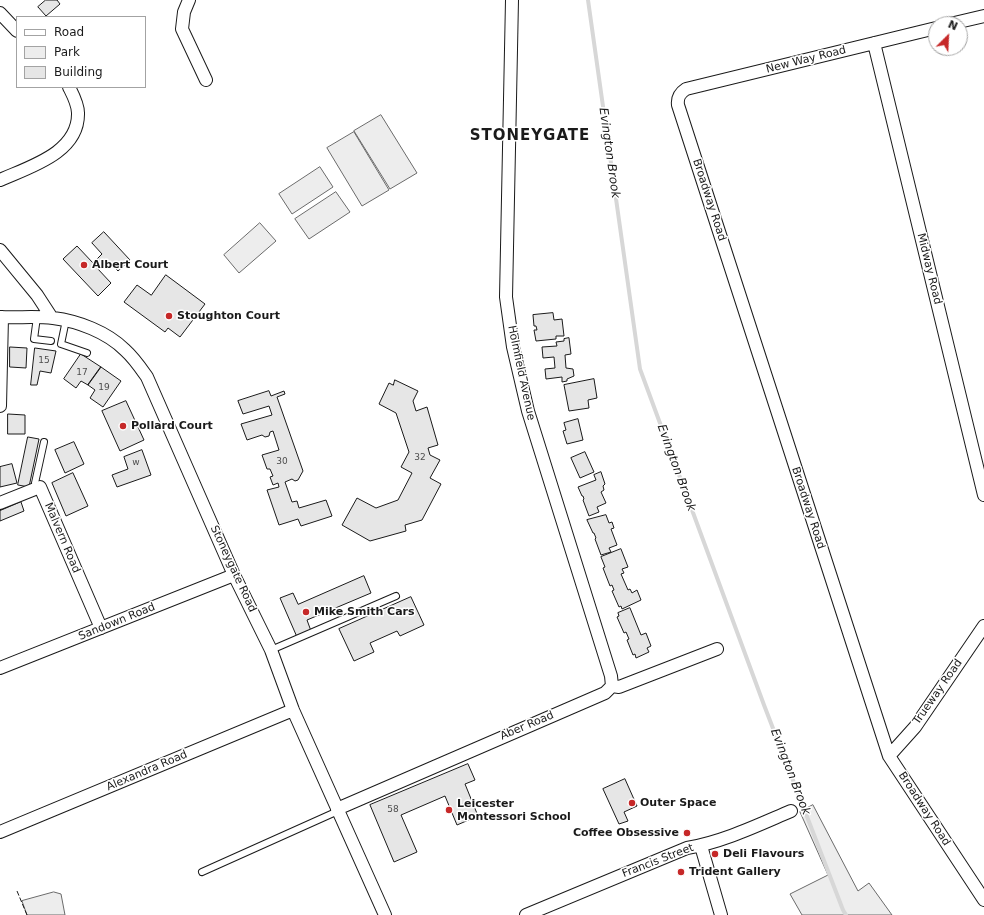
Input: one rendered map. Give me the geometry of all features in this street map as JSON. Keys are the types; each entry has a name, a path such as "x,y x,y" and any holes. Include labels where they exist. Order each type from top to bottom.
{"street":[{"path":"189,0 184,12 182,29 206,80"},
{"name":"Holmfield Avenue","path":"512,0 506,297 513,347 528,411 612,686"},
{"path":"0,13 16,30"},
{"path":"968,20 984,16"},
{"name":"New Way Road","path":"679,96 686,89 928,30"},
{"name":"Midway Road","path":"874,43 984,495"},
{"path":"0,180 50,157 68,144 74,133 78,112 76,101 70,88"},
{"name":"Broadway Road","path":"679,96 678,105 889,756 982,894"},
{"path":"0,250 37,295 52,318"},
{"path":"0,406 1,317"},
{"name":"Stoneygate Road","path":"1,317 52,318 66,320 92,329 124,349 137,362 147,376 234,575 271,650 294,710 385,915"},
{"name":"Malvern Road","path":"36,488 40,487 101,628"},
{"path":"0,503 36,488"},
{"name":"Sandown Road","path":"0,668 234,575"},
{"name":"Trueway Road","path":"889,756 915,727 984,626"},
{"name":"Aber Road","path":"338,810 605,693 612,686 619,687 717,649"},
{"name":"Alexandra Road","path":"0,832 294,710"},
{"name":"Francis Street","path":"526,915 687,848 701,846 791,811"},
{"path":"701,846 721,915"}],"lane":[{"path":"37,317 34,339 51,341"},
{"path":"66,320 61,344 87,353"},
{"path":"36,488 35,483 44,442"},
{"path":"271,650 396,596"},
{"path":"202,872 338,810"}],"green space":[{"path":"381,115 417,173 390,189 354,131"},
{"path":"354,132 389,190 362,206 327,148"},
{"path":"320,167 333,187 292,214 279,194"},
{"path":"336,192 350,212 309,239 295,219"},
{"path":"260,223 276,241 239,273 224,255"},
{"path":"813,805 858,891 869,883 892,915 802,915 790,894 828,875 800,812"},
{"path":"54,892 61,894 65,915 27,915 22,901"}],"building":[{"path":"46,0 57,0 60,4 46,16 38,7"},
{"name":"Albert Court","path":"104,232 130,260 118,271 106,259 97,268 111,283 98,296 63,259 77,246 93,263 102,254 92,243"},
{"name":"Stoughton Court","path":"166,275 205,304 180,337 168,328 165,332 124,302 137,285 151,295"},
{"path":"553,313 554,320 562,319 564,336 556,336 556,339 536,341 534,330 537,330 536,326 534,326 533,315"},
{"path":"569,338 571,354 565,355 566,368 573,369 574,376 567,379 567,381 562,382 562,377 546,379 545,369 555,368 554,357 543,358 542,347 557,346 556,342 564,341 564,339"},
{"path":"10,347 27,348 26,368 10,367"},
{"path":"35,348 56,351 51,373 40,371 37,385 31,385"},
{"path":"81,354 101,367 88,385 81,381 76,388 64,379"},
{"path":"101,367 121,381 103,407 90,398 95,390 88,385"},
{"path":"594,379 597,398 588,400 589,408 569,411 564,385"},
{"path":"395,380 418,391 413,401 416,411 427,407 438,445 428,448 430,455 440,460 430,478 441,484 422,520 405,525 406,531 370,541 342,525 357,498 376,508 398,500 412,473 401,467 409,452 396,413 379,404 389,383 393,385"},
{"path":"269,391 271,396 284,391 285,394 277,397 303,471 298,480 295,481 292,479 285,482 292,502 297,501 299,508 326,500 332,516 301,526 298,519 279,525 267,490 279,487 278,483 273,485 270,477 273,476 270,469 267,469 262,455 279,450 273,431 270,432 269,436 265,437 262,435 247,440 241,424 272,415 269,406 243,414 238,401"},
{"name":"Pollard Court","path":"126,401 144,440 120,451 102,411"},
{"path":"8,414 25,415 25,434 8,434"},
{"path":"578,419 583,440 567,444 563,431 566,430 564,423"},
{"path":"28,437 39,439 29,487 18,485"},
{"path":"74,442 84,464 65,473 55,450"},
{"path":"142,450 151,475 117,487 112,475 128,469 124,457"},
{"path":"585,452 594,472 580,478 571,458"},
{"path":"12,464 17,483 0,487 0,467"},
{"path":"601,472 605,484 603,486 604,490 601,492 606,503 597,507 599,512 589,516 583,496 578,487 596,480 594,475"},
{"path":"73,473 88,506 66,516 52,483"},
{"path":"21,502 24,511 0,521 0,511"},
{"path":"606,515 609,523 612,522 614,528 611,529 617,545 609,548 611,552 601,555 594,533 587,520"},
{"path":"621,549 628,567 622,569 624,573 621,574 628,590 630,589 632,593 637,590 641,600 622,609 621,606 619,607 612,591 614,590 612,585 610,586 603,568 605,567 601,557"},
{"name":"Mike Smith Cars","path":"364,576 371,593 307,620 311,631 297,637 280,598 293,593 298,604"},
{"path":"411,597 424,625 400,636 397,631 370,643 374,652 354,661 339,629"},
{"path":"630,608 641,635 646,633 651,646 647,648 649,652 636,658 635,654 633,655 627,640 629,639 626,632 624,633 617,617 619,616 618,613"},
{"path":"468,764 475,780 465,784 478,816 457,825 445,796 401,815 417,852 394,862 370,805"},
{"name":"Outer Space","path":"625,779 637,806 624,812 628,821 619,824 603,789"}],"waterway":[{"name":"Evington Brook","path":"588,0 640,369 764,705 846,915"}],"fence":[{"path":"17,891 27,915"}],"place":[{"name":"Albert Court","path":"84,265"},
{"name":"Stoughton Court","path":"169,316"},
{"name":"Pollard Court","path":"123,426"},
{"name":"Mike Smith Cars","path":"306,612"},
{"name":"Outer Space","path":"632,803"},
{"name":"Leicester Montessori School","path":"449,810"},
{"name":"Coffee Obsessive","path":"687,833"},
{"name":"Deli Flavours","path":"715,854"},
{"name":"Trident Gallery","path":"681,872"}],"district":[{"name":"STONEYGATE","path":"530,136"}]}
